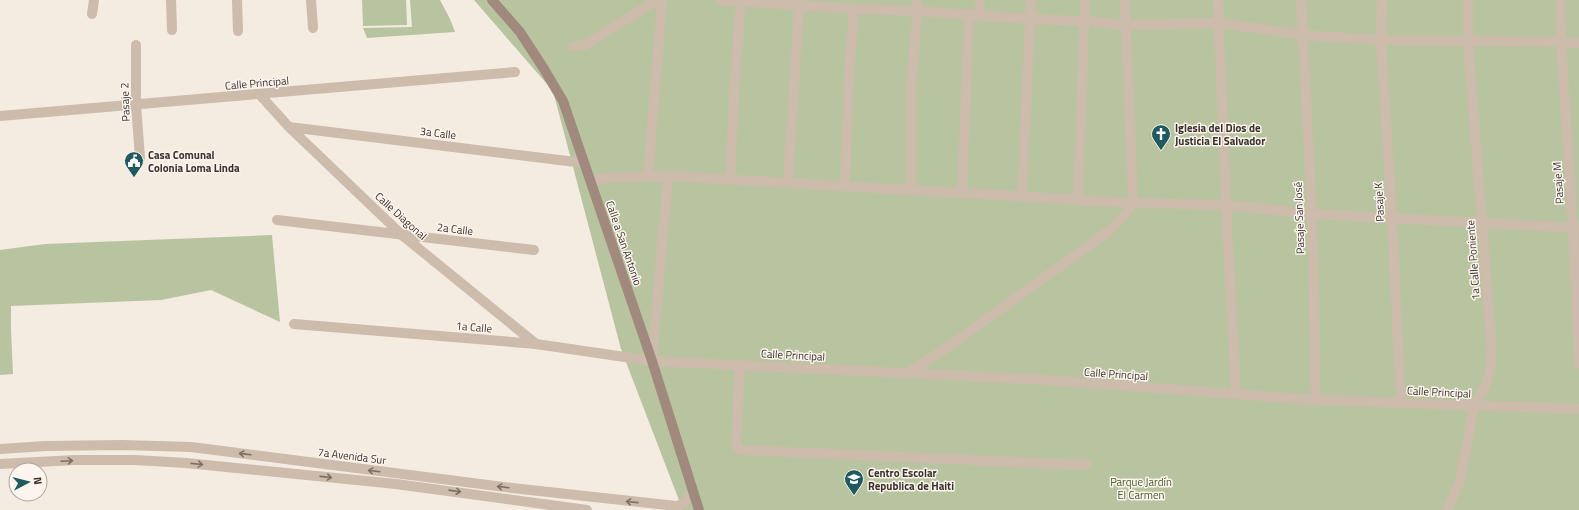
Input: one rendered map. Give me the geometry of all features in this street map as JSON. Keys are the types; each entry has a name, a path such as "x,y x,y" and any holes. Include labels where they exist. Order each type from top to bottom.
{"street":[{"path":"92,14 94,0"},
{"path":"171,0 172,30"},
{"path":"237,0 238,31"},
{"path":"311,0 312,28"},
{"name":"Calle a San Antonio","path":"492,0 520,32 563,101 652,361 699,510"},
{"path":"573,46 585,45 657,0"},
{"path":"648,176 662,0"},
{"path":"720,0 858,6 1030,19 1084,21 1126,26 1219,23 1303,35 1381,40 1468,40 1579,43"},
{"path":"911,190 911,88 918,0"},
{"path":"962,192 974,15 980,0"},
{"path":"1022,196 1031,0"},
{"path":"1078,199 1085,0"},
{"path":"907,373 945,349 1110,231 1124,216 1133,203 1125,0"},
{"path":"1218,0 1226,205 1236,394"},
{"name":"Pasaje San José","path":"1301,0 1312,214 1316,400"},
{"name":"Pasaje K","path":"1382,0 1381,40 1401,402"},
{"name":"1a Calle Poniente","path":"1448,510 1460,481 1474,406 1485,387 1490,372 1492,352 1468,40 1468,0"},
{"name":"Pasaje M","path":"1560,0 1561,42 1576,228 1579,364"},
{"path":"730,180 734,93 741,1"},
{"path":"788,183 805,4"},
{"path":"845,186 850,74 858,6"},
{"name":"Pasaje 2","path":"136,45 136,104 140,158"},
{"name":"Calle Principal","path":"0,116 516,72"},
{"name":"Calle Diagonal","path":"260,95 289,127 402,235 536,344"},
{"name":"3a Calle","path":"289,127 584,163"},
{"path":"652,361 668,176"},
{"path":"591,184 604,178 668,176 1133,203 1226,205 1312,214 1576,228"},
{"name":"2a Calle","path":"277,220 534,250"},
{"name":"1a Calle","path":"294,324 536,344 652,361"},
{"name":"Calle Principal","path":"652,361 740,364 1040,380 1316,400 1579,409"},
{"path":"740,364 736,443 737,447 741,450 1087,465"},
{"name":"7a Avenida Sur","path":"0,449 46,446 122,445 191,447 512,488 676,506 683,504 693,492"},
{"name":"7a Avenida Sur","path":"0,464 76,460 127,460 186,463 396,484 587,510"}],"green space":[{"path":"362,0 406,0 407,25 363,26"},
{"path":"410,0 440,0 455,32 367,38 363,28 412,27"},
{"name":"Parque Jardín El Carmen","path":"474,0 1579,0 1579,510 681,510 682,508 621,349 553,91"},
{"path":"272,235 280,322 211,290 161,300 11,306 13,374 0,375 0,250 45,244"}],"place":[{"name":"Iglesia del Dios de Justicia El Salvador","path":"1161,151"},
{"name":"Casa Comunal Colonia Loma Linda","path":"134,178"},
{"name":"Centro Escolar Republica de Haiti","path":"854,496"}]}
